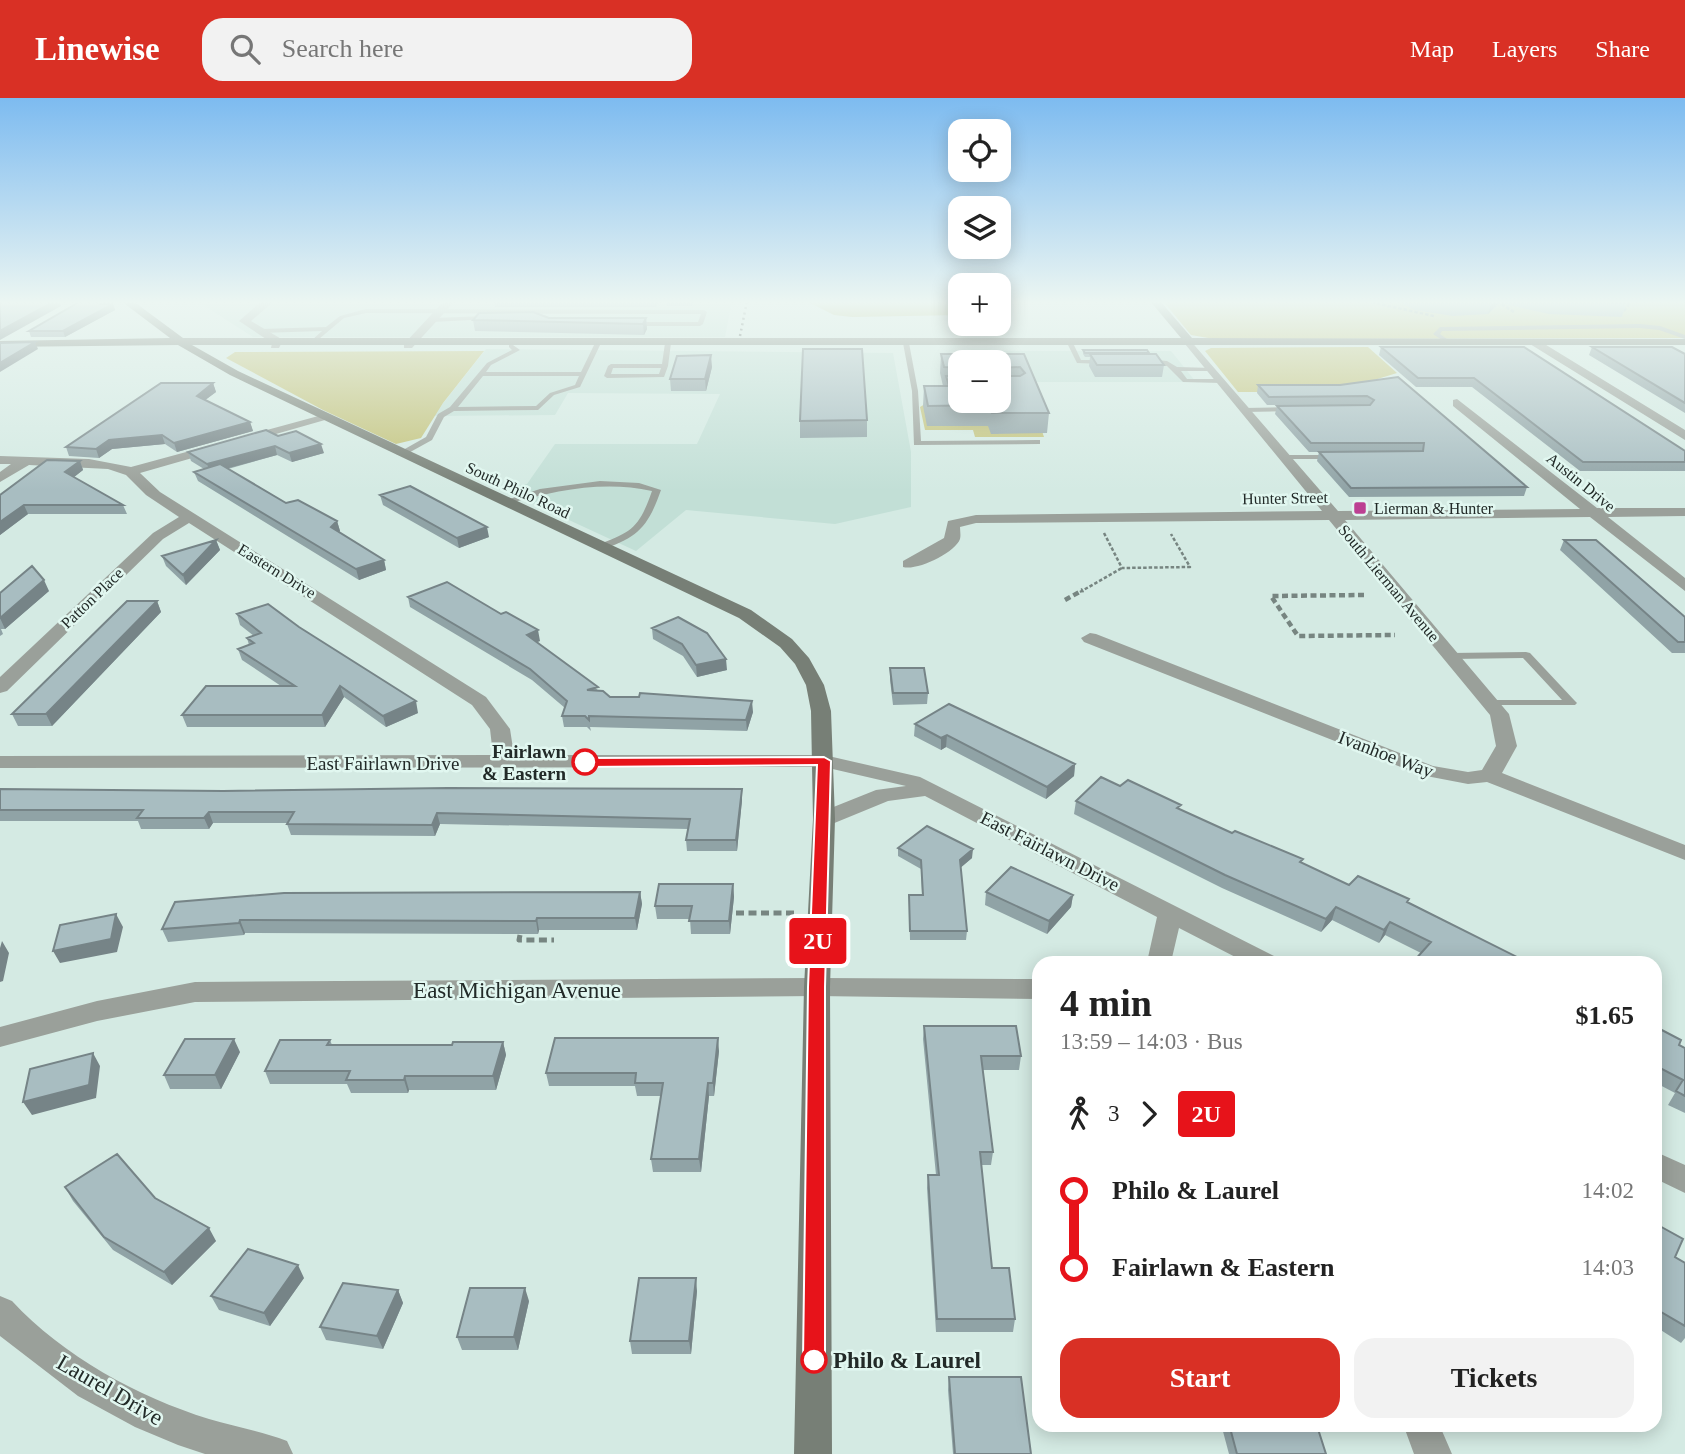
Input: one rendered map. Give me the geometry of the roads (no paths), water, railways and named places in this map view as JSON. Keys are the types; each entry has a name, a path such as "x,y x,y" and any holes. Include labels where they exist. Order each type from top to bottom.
{"main road":[{"name":"South Philo Road","path":"219,364 400,454 745,614 786,643 803,662 815,685 821,711 824,761 817,987 813,1454"}],"street":[{"name":"South Lierman Avenue","path":"1207,364 1491,704 1508,733 1508,746 1489,775"},
{"path":"1570,364 1685,436"},
{"name":"Austin Drive","path":"1457,403 1685,586"},
{"path":"0,460 103,464 131,471 326,418"},
{"path":"0,478 25,461"},
{"name":"Eastern Drive","path":"131,471 142,485 479,701 499,723 504,739 502,762"},
{"name":"Hunter Street","path":"909,564 944,547 952,539 953,524 976,519 1685,512"},
{"name":"Patton Place","path":"0,687 149,544 191,516"},
{"name":"Ivanhoe Way","path":"1090,638 1428,771 1468,778 1489,775 1685,853"},
{"name":"East Fairlawn Drive","path":"0,762 824,761 888,773 930,789 1170,913 1238,955"},
{"path":"824,819 884,795 930,789"},
{"path":"1160,956 1170,913"},
{"name":"East Michigan Avenue","path":"0,1037 105,1008 195,992 817,987 1032,989"},
{"path":"1662,1168 1685,1180"},
{"name":"Laurel Drive","path":"0,1312 60,1364 146,1416 215,1442 274,1454"},
{"path":"1424,1432 1433,1454"}],"lane":[{"path":"400,454 422,444 441,416 453,409 490,364"},
{"path":"453,409 538,408 552,394 578,386 588,364"},
{"path":"910,364 915,391 917,443 1037,442"},
{"path":"1169,364 1185,381 1221,381"},
{"path":"611,366 665,366 662,376 607,376 611,366"},
{"path":"1176,369 1211,369"},
{"path":"480,374 583,374"},
{"path":"915,391 926,391"},
{"path":"1244,410 1303,409"},
{"path":"1284,457 1342,457"},
{"path":"504,502 564,486 642,485 657,490 646,522 632,535 600,547"},
{"path":"1451,656 1525,655 1571,703 1491,704"}],"place":[{"name":"Lierman & Hunter","path":"1360,508"},
{"name":"Fairlawn & Eastern","path":"585,762"},
{"name":"Philo & Laurel","path":"814,1360"}]}
